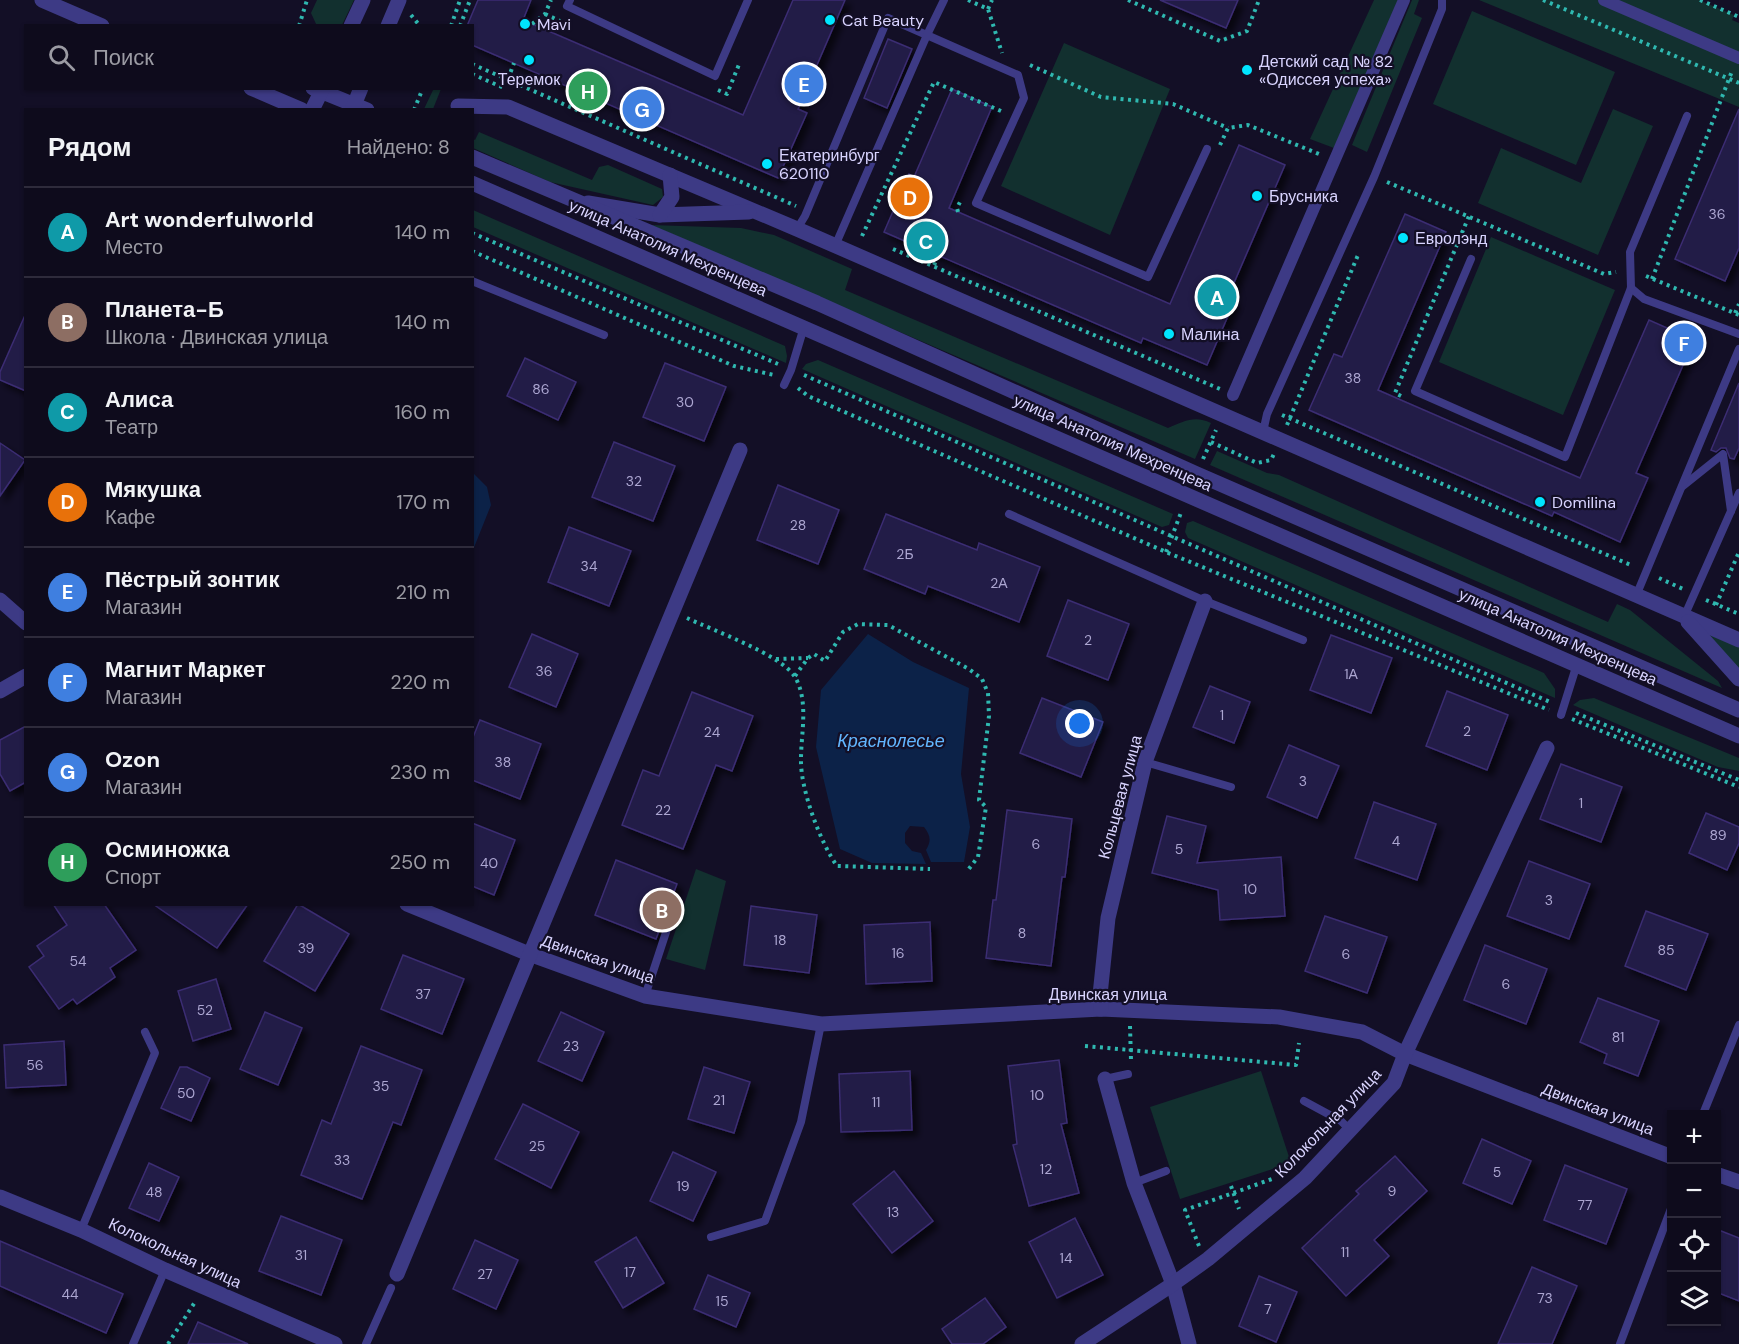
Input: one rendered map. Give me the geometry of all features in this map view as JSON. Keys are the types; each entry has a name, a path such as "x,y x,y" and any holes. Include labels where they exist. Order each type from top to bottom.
{"street":[{"path":"42,0 97,24"},
{"path":"352,24 363,0"},
{"path":"389,24 399,0"},
{"path":"1233,394 1404,0"},
{"path":"1604,0 1738,58"},
{"path":"256,90 297,108"},
{"path":"313,108 319,90"},
{"path":"321,90 358,107 361,90"},
{"name":"улица Анатолия Мехренцева","path":"458,106 508,107 797,229 1739,640"},
{"name":"улица Анатолия Мехренцева","path":"474,158 817,303 1186,469 1739,710"},
{"name":"улица Анатолия Мехренцева","path":"660,215 672,197 670,176"},
{"name":"улица Анатолия Мехренцева","path":"474,184 1739,736"},
{"name":"улица Анатолия Мехренцева","path":"581,202 660,215 755,211"},
{"name":"Двинская улица","path":"394,1281 740,450"},
{"path":"0,600 24,621"},
{"name":"Кольцевая улица","path":"1101,1009 1100,995 1108,918 1145,762 1205,601"},
{"name":"улица Анатолия Мехренцева","path":"1684,617 1739,679"},
{"path":"0,691 24,677"},
{"name":"Колокольная улица","path":"1082,1344 1208,1259 1305,1178 1394,1083 1405,1054 1547,748"},
{"name":"Двинская улица","path":"412,906 529,954 645,996 821,1024 1101,1009 1279,1017 1362,1032 1405,1054 1667,1155"},
{"path":"1105,1079 1134,1183 1173,1284 1189,1344"},
{"path":"1721,1176 1739,1182"},
{"name":"Колокольная улица","path":"0,1197 81,1230 165,1270 335,1344"}],"lane":[{"path":"570,0 567,6 715,76 748,0"},
{"path":"835,246 944,0"},
{"path":"1263,432 1268,414 1374,177 1442,9 1442,0"},
{"path":"797,229 807,211 888,18 1018,75 1024,98 976,203 1148,277 1207,149"},
{"path":"1471,259 1415,391 1565,458 1631,288 1630,252 1686,116"},
{"path":"474,282 604,335"},
{"path":"1631,288 1644,299 1739,334"},
{"path":"788,378 804,327"},
{"path":"1636,596 1739,348"},
{"path":"1681,488 1723,454 1731,511"},
{"path":"1684,617 1739,493"},
{"path":"1010,514 1205,601 1304,640"},
{"path":"1562,711 1576,664"},
{"path":"1145,762 1231,787"},
{"path":"645,996 672,914"},
{"path":"711,1237 765,1221 801,1122 821,1024"},
{"path":"1705,1110 1739,1025"},
{"path":"81,1230 155,1053 145,1032"},
{"path":"1105,1079 1128,1074"},
{"path":"1304,1101 1341,1121 1350,1130"},
{"path":"1134,1183 1166,1171"},
{"path":"1620,1344 1667,1217"},
{"path":"133,1344 165,1270"},
{"path":"366,1344 394,1281"}],"path":[{"path":"300,24 307,0"},
{"path":"452,24 460,0"},
{"path":"461,24 470,0"},
{"path":"532,24 545,14 551,0"},
{"path":"988,9 992,0"},
{"path":"1128,0 1220,41 1247,31 1259,0"},
{"path":"1543,0 1739,83"},
{"path":"1700,0 1739,17"},
{"path":"1644,299 1738,58"},
{"path":"508,79 514,63"},
{"path":"1024,63 1101,97 1173,104 1228,128 1248,125 1334,161"},
{"path":"474,65 807,211"},
{"path":"862,236 934,82 1001,111 997,122"},
{"path":"415,108 422,90"},
{"path":"1218,150 1228,128"},
{"path":"1374,177 1604,273 1632,269 1737,314 1739,304"},
{"path":"962,197 958,210 968,213"},
{"path":"1406,398 1395,393 1468,216"},
{"path":"844,227 873,240"},
{"path":"474,234 788,378 1739,787"},
{"path":"883,244 1233,394"},
{"path":"474,252 734,366 788,378 808,396 1175,555 1739,780"},
{"path":"934,265 939,255"},
{"path":"1270,410 1646,572 1739,615"},
{"path":"1716,605 1739,552"},
{"path":"672,612 776,659 795,676 802,697 800,762 808,802 837,866 930,868"},
{"path":"795,676 808,658 814,654 825,661 843,632 858,624 888,625 969,669 982,679 988,693 989,716 979,800 986,807 978,857 968,870"},
{"path":"776,659 808,658"},
{"path":"1128,1074 1131,1069 1129,1010"},
{"path":"1085,1046 1296,1065 1299,1043"},
{"path":"1208,1259 1200,1250 1185,1210 1288,1174 1305,1178"},
{"path":"1231,1186 1240,1213"},
{"path":"168,1344 197,1298"}],"green space":[{"path":"317,0 354,0 342,24 316,24 311,13"},
{"path":"1374,0 1398,0 1334,148 1310,139"},
{"path":"1412,0 1419,0 1414,14 1422,18 1367,152 1352,145"},
{"path":"1479,0 1699,0 1734,15 1732,20 1739,23 1739,107"},
{"path":"1472,11 1615,72 1576,165 1433,104"},
{"path":"1064,43 1170,89 1110,235 1001,186"},
{"path":"433,90 441,90 433,108 424,108"},
{"path":"1613,109 1653,126 1598,255 1478,203 1501,148 1581,183"},
{"path":"479,132 592,180 599,167 608,165 662,189 663,197 653,205 550,182 474,148"},
{"path":"474,210 785,346 786,363 474,227"},
{"path":"651,225 741,228 774,235 852,269 845,290 1168,428 1195,419 1211,423 1195,459"},
{"path":"1491,237 1615,290 1563,415 1439,362"},
{"path":"818,360 1173,514 1169,525 1162,527 802,369 806,364"},
{"path":"1217,451 1267,473 1279,475 1608,622 1617,604 1630,610 1718,681 1722,688 1210,465"},
{"path":"1193,521 1544,673 1555,689 1555,698 1188,538 1185,532 1187,523"},
{"path":"1706,633 1739,647 1739,671"},
{"path":"1594,698 1739,758 1739,771 1718,767 1573,705 1580,700"},
{"path":"696,869 726,881 705,970 666,959"},
{"path":"1261,1071 1291,1163 1180,1199 1150,1107"}],"water":[{"path":"474,474 487,487 491,505 474,548"},
{"name":"Краснолесье","path":"868,634 913,662 969,688 961,774 970,827 964,862 931,862 926,850 930,838 924,827 910,826 905,833 905,843 912,851 921,853 926,864 872,863 840,849 816,747 821,690"}],"building":[{"path":"478,0 531,0 523,20 743,115 793,0 845,0 798,109 807,113 778,178 474,46 474,24 468,24"},
{"path":"1160,0 1238,0 1226,28"},
{"path":"888,39 912,49 887,108 864,98"},
{"path":"952,89 992,107 949,208 1170,304 1239,145 1285,165 1227,299 1234,302 1207,365 1143,338 1141,343 884,232 909,174 914,177"},
{"path":"1739,109 1739,248 1725,281 1675,259"},
{"path":"1405,214 1446,232 1378,390 1580,478 1649,320 1694,340 1636,473 1648,478 1620,542 1554,512 1552,516 1309,410 1334,354 1342,357"},
{"path":"24,318 24,390 0,380 0,372"},
{"path":"525,358 576,382 558,420 507,396"},
{"path":"665,363 726,387 704,441 643,417"},
{"path":"1739,383 1739,448 1734,459 1730,458 1726,448 1721,448 1716,452 1711,450"},
{"path":"614,442 675,466 653,521 592,497"},
{"path":"0,443 24,461 0,496"},
{"path":"778,485 839,510 818,564 757,540"},
{"path":"886,514 977,550 979,543 1040,567 1019,622 928,586 925,594 864,569"},
{"path":"569,527 631,551 609,606 548,582"},
{"path":"1068,600 1129,624 1108,680 1047,656"},
{"path":"532,634 578,654 556,707 509,687"},
{"path":"1331,635 1392,658 1371,713 1310,690"},
{"path":"1210,686 1250,702 1234,743 1193,727"},
{"path":"1447,691 1508,715 1487,770 1426,746"},
{"path":"692,692 753,716 732,771 716,765 683,849 622,825 643,770 659,776"},
{"path":"1042,698 1103,722 1081,777 1020,753"},
{"path":"480,720 541,744 520,799 474,781 474,735"},
{"path":"24,727 24,783 10,791 0,774 0,740"},
{"path":"1289,745 1339,766 1317,818 1267,797"},
{"path":"1561,764 1622,787 1601,842 1540,819"},
{"path":"1374,802 1436,824 1417,880 1355,858"},
{"path":"1007,810 1072,819 1051,966 986,958"},
{"path":"1706,813 1739,827 1739,843 1727,870 1689,853"},
{"path":"1167,816 1206,826 1197,863 1281,857 1285,916 1220,920 1218,890 1152,873"},
{"path":"474,824 515,840 494,895 474,887"},
{"path":"616,860 677,884 656,939 595,915"},
{"path":"1529,861 1590,884 1569,939 1507,916"},
{"path":"54,906 105,906 136,950 110,968 115,977 77,1004 73,999 59,1009 29,967 44,956 37,946 67,925"},
{"path":"156,906 247,906 217,948"},
{"path":"297,906 301,906 349,934 315,991 264,961"},
{"path":"751,906 817,915 809,973 744,965"},
{"path":"1646,911 1708,934 1686,990 1625,966"},
{"path":"1325,916 1387,937 1367,993 1305,971"},
{"path":"930,922 932,981 866,984 864,925"},
{"path":"1485,945 1547,969 1526,1024 1464,1000"},
{"path":"403,955 464,979 442,1034 381,1009"},
{"path":"216,979 231,1029 193,1041 178,991"},
{"path":"1598,998 1659,1021 1638,1076 1604,1063 1607,1054 1580,1042"},
{"path":"265,1012 302,1028 278,1085 240,1069"},
{"path":"561,1012 604,1032 582,1081 538,1061"},
{"path":"64,1041 66,1085 6,1088 4,1045"},
{"path":"361,1046 422,1070 401,1125 393,1122 362,1199 301,1175 322,1120 331,1124"},
{"path":"1059,1060 1067,1123 1061,1124 1079,1193 1029,1206 1013,1145 1017,1144 1008,1066"},
{"path":"180,1067 187,1067 210,1078 191,1121 161,1108"},
{"path":"704,1067 750,1082 734,1133 688,1119"},
{"path":"910,1071 912,1130 841,1132 839,1074"},
{"path":"523,1104 579,1132 551,1188 495,1159"},
{"path":"1482,1139 1531,1161 1512,1204 1463,1183"},
{"path":"673,1152 716,1172 693,1221 650,1201"},
{"path":"1395,1156 1427,1191 1374,1240 1389,1256 1346,1296 1302,1248 1359,1194 1356,1191"},
{"path":"149,1163 179,1177 159,1221 129,1208"},
{"path":"1565,1165 1627,1189 1606,1244 1544,1220"},
{"path":"894,1171 933,1221 892,1253 853,1204"},
{"path":"281,1216 342,1240 321,1295 259,1271"},
{"path":"1075,1218 1103,1275 1057,1298 1029,1242"},
{"path":"1721,1231 1739,1238 1739,1301 1721,1294"},
{"path":"636,1237 664,1283 623,1308 595,1262"},
{"path":"475,1240 518,1260 496,1309 453,1289"},
{"path":"0,1241 123,1294 106,1333 0,1286"},
{"path":"1532,1267 1577,1286 1552,1344 1498,1344"},
{"path":"708,1275 750,1293 736,1327 694,1309"},
{"path":"1259,1276 1297,1292 1276,1342 1239,1326"},
{"path":"985,1298 1006,1327 983,1344 952,1344 942,1329"},
{"path":"198,1322 248,1344 188,1344"}],"place":[{"name":"Cat Beauty","path":"830,20"},
{"name":"Mavi","path":"525,24"},
{"name":"Теремок","path":"529,60"},
{"name":"Детский сад № 82 «Одиссея успеха»","path":"1247,70"},
{"name":"Пёстрый зонтик","path":"804,84"},
{"name":"Осминожка","path":"588,91"},
{"name":"Ozon","path":"642,109"},
{"name":"Екатеринбург 620110","path":"767,164"},
{"name":"Брусника","path":"1257,196"},
{"name":"Мякушка","path":"910,197"},
{"name":"Евролэнд","path":"1403,238"},
{"name":"Алиса","path":"926,241"},
{"name":"Art wonderfulworld","path":"1217,297"},
{"name":"Малина","path":"1169,334"},
{"name":"Магнит Маркет","path":"1684,343"},
{"name":"Domilina","path":"1540,502"},
{"name":"Планета-Б","path":"662,910"}]}
